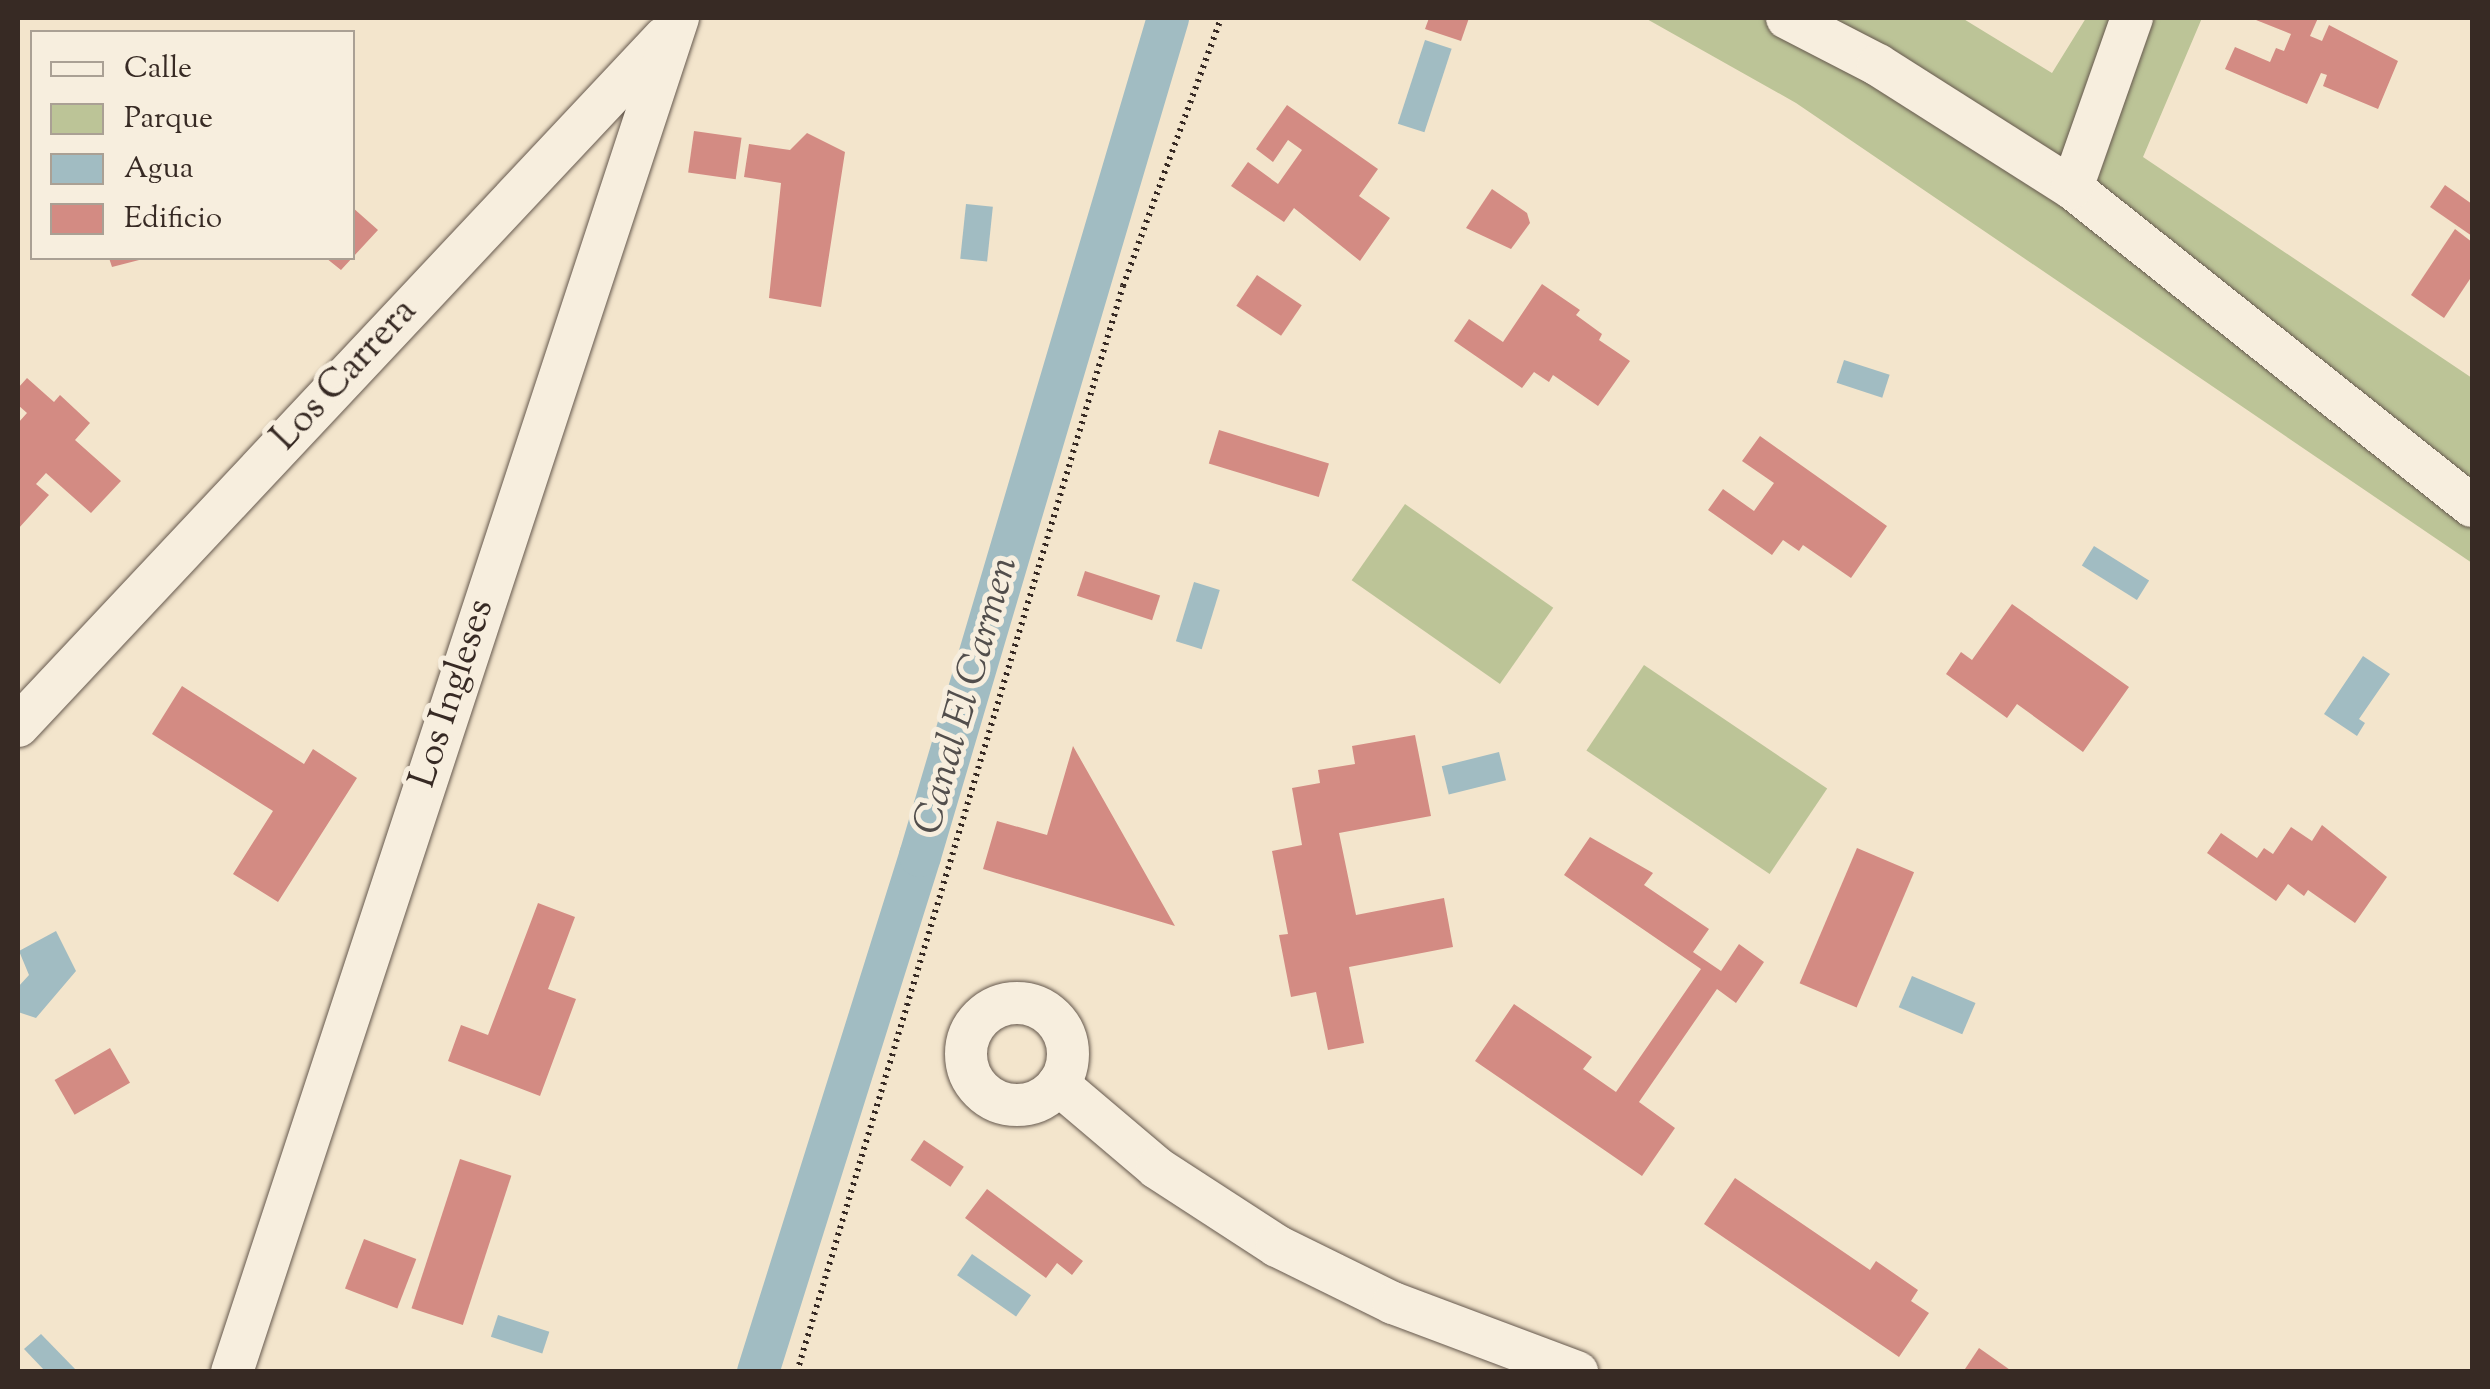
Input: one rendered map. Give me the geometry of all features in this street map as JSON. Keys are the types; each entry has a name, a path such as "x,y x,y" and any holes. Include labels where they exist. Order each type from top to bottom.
{"street":[{"path":"1787,18 1878,65 2072,188 2472,506"},
{"path":"2072,188 2132,18"},
{"name":"Los Carrera","path":"18,726 676,22"},
{"name":"Los Ingleses","path":"232,1372 676,22"},
{"path":"1058,1084 1157,1168 1277,1246 1393,1303 1577,1372"}],"path":[{"path":"797,1372 1122,286 1221,18"}],"green space":[{"path":"1645,18 1962,18 2052,73 2086,18 2202,18 2143,157 2472,378 2472,563 1796,103"},
{"path":"1405,504 1553,608 1500,684 1352,580"},
{"path":"1644,665 1827,789 1770,874 1586,750"}],"water":[{"path":"1425,40 1452,49 1424,132 1398,124"},
{"path":"966,204 993,207 987,262 960,259"},
{"path":"1844,360 1890,375 1882,398 1837,383"},
{"path":"2094,546 2149,580 2137,600 2082,566"},
{"path":"1194,582 1220,590 1202,649 1176,641"},
{"path":"2363,656 2390,674 2359,719 2365,723 2357,736 2324,714"},
{"path":"1499,752 1506,780 1449,794 1442,766"},
{"path":"56,931 76,971 36,1018 18,1012 18,987 29,975 19,951"},
{"path":"1912,976 1976,1003 1962,1034 1899,1007"},
{"path":"972,1254 1031,1295 1016,1317 957,1275"},
{"path":"498,1315 549,1332 542,1354 491,1337"},
{"path":"41,1334 77,1371 45,1371 24,1349"}],"building":[{"path":"1429,18 1469,18 1461,41 1425,29"},
{"path":"2251,18 2318,18 2310,36 2322,41 2329,25 2398,61 2378,109 2323,86 2327,75 2321,73 2307,104 2225,69 2235,47 2270,62 2276,48 2284,51 2291,34"},
{"path":"1287,105 1378,169 1359,196 1390,218 1360,261 1294,208 1284,222 1231,186 1248,162 1278,184 1302,150 1288,140 1273,162 1256,149"},
{"path":"694,131 742,138 736,179 688,173"},
{"path":"807,133 845,152 821,307 769,298 781,183 744,177 749,144 790,150"},
{"path":"2445,185 2472,204 2472,236 2430,207"},
{"path":"1492,189 1527,213 1530,223 1511,249 1466,228"},
{"path":"355,210 378,230 355,255"},
{"path":"2455,229 2472,242 2472,276 2444,318 2411,295"},
{"path":"110,260 139,260 112,267"},
{"path":"328,260 350,260 341,270"},
{"path":"1257,275 1302,305 1281,336 1236,306"},
{"path":"1542,284 1580,310 1576,315 1602,334 1599,340 1630,361 1598,406 1553,375 1549,382 1534,372 1522,388 1454,341 1469,319 1503,342"},
{"path":"27,378 54,402 60,395 90,423 75,440 121,481 91,513 46,473 36,484 49,495 18,529 18,423 27,413 18,405 18,388"},
{"path":"1219,430 1329,464 1319,497 1209,463"},
{"path":"1760,436 1887,526 1851,578 1803,545 1799,551 1783,540 1772,555 1708,510 1723,489 1754,511 1774,483 1742,461"},
{"path":"1085,571 1160,595 1152,620 1077,596"},
{"path":"2012,604 2129,687 2083,752 2017,704 2007,718 1946,674 1961,652 1972,660"},
{"path":"182,686 304,764 313,749 357,778 278,902 233,874 273,811 152,734"},
{"path":"1415,735 1431,816 1339,833 1356,915 1444,898 1453,947 1349,967 1364,1043 1328,1050 1316,992 1291,997 1279,935 1288,934 1272,851 1302,845 1292,788 1320,783 1318,770 1355,764 1352,746"},
{"path":"1073,746 1175,926 983,869 997,821 1047,835"},
{"path":"2322,825 2387,877 2355,923 2308,890 2304,896 2288,884 2276,901 2207,853 2221,833 2257,858 2264,848 2273,854 2291,827 2312,841"},
{"path":"1590,837 1653,873 1644,885 1709,929 1693,952 1721,971 1739,944 1764,962 1736,1003 1717,989 1639,1102 1675,1128 1642,1176 1475,1061 1514,1004 1592,1057 1583,1069 1616,1092 1701,969 1564,875"},
{"path":"1857,848 1914,872 1857,1008 1800,983"},
{"path":"538,903 575,917 548,989 576,999 540,1096 448,1061 461,1025 488,1035"},
{"path":"110,1048 130,1083 75,1115 55,1080"},
{"path":"924,1140 964,1167 950,1187 911,1160"},
{"path":"460,1159 511,1176 463,1325 411,1308"},
{"path":"1735,1178 1870,1270 1876,1261 1918,1290 1911,1301 1929,1313 1899,1357 1704,1224"},
{"path":"987,1189 1083,1261 1072,1275 1057,1263 1046,1278 965,1218"},
{"path":"364,1239 416,1259 397,1309 345,1288"},
{"path":"1979,1348 2013,1372 1963,1372"}],"waterway":[{"name":"Canal El Carmen","path":"758,1372 920,856 1168,18"}]}
